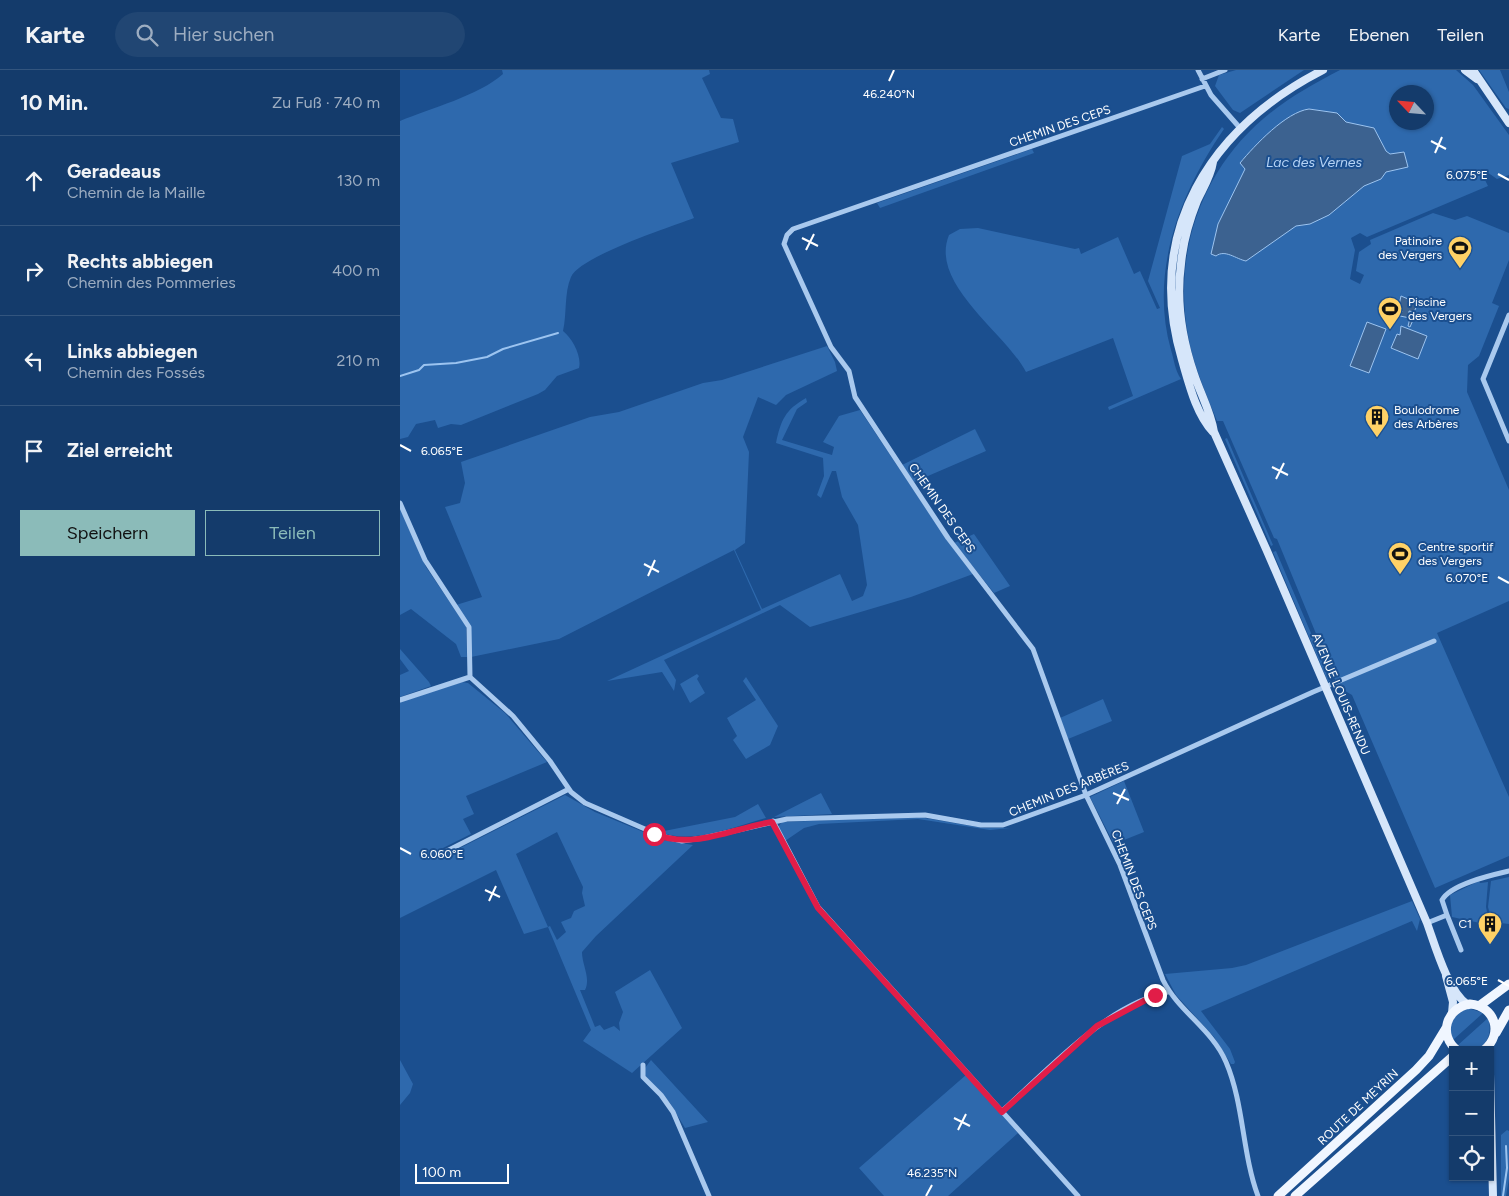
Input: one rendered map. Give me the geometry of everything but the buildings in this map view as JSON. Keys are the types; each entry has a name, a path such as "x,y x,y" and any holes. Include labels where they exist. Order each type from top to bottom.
{"main road":[{"name":"AVENUE LOUIS-RENDU","path":"1323,70 1276,98 1240,128 1213,162 1211,173 1193,212 1184,244 1179,298 1187,352 1214,432 1427,923 1444,967 1453,1002 1452,1013"},
{"path":"1464,70 1478,80"},
{"path":"1473,70 1509,123"},
{"name":"AVENUE LOUIS-RENDU","path":"1444,967 1460,997 1468,1004"},
{"path":"1479,1006 1509,984"},
{"path":"1452,1013 1459,1007 1468,1004 1479,1006 1492,1018 1494,1036"},
{"path":"1488,1046 1509,1010"},
{"name":"ROUTE DE MEYRIN","path":"1278,1196 1416,1070 1429,1056 1446,1028 1452,1013"},
{"path":"1446,1028 1449,1041 1453,1046"},
{"name":"ROUTE DE MEYRIN","path":"1295,1196 1449,1060"},
{"path":"1491,1136 1493,1196"}],"street":[{"path":"1198,70 1205,86 1240,128"},
{"path":"1202,78 1225,70"},
{"name":"CHEMIN DES CEPS","path":"1205,86 793,230 788,233 784,241 786,250 831,347 849,372 855,397 948,538 1033,649 1086,795 1120,865 1149,947 1168,992 1205,1031 1225,1060 1258,1196"},
{"path":"1509,314 1484,380 1509,441"},
{"path":"400,503 425,560 469,627 470,677 400,700"},
{"name":"CHEMIN DES ARBÈRES","path":"470,677 513,716 550,761 575,797 589,805 661,836 677,840 703,838 772,822 925,814 981,825 996,826 1010,824 1086,795 1325,687 1434,641"},
{"path":"438,856 569,789"},
{"path":"772,822 818,908 1078,1196"},
{"path":"1461,950 1442,900 1445,894 1479,878 1509,872"},
{"path":"1427,923 1447,915"},
{"path":"1002,1112 1097,1026 1147,998 1168,992"},
{"path":"643,1065 643,1077 666,1101 677,1120 709,1196"}],"shaded area":[{"path":"502,70 709,70 710,74 702,78 721,118 733,119 739,142 671,163 694,218 608,251 578,269 571,277 567,290 563,331 570,338 575,348 580,363 579,368 557,376 545,390 538,394 461,425 451,424 438,428 435,420 416,424 408,437 400,439 400,121 481,89 503,74"},
{"path":"1236,70 1304,70 1240,113 1233,110 1215,86 1219,75"},
{"path":"1340,70 1456,70 1473,85 1509,135 1509,175 1497,179 1484,170 1481,172 1488,186 1367,237 1360,233 1351,238 1355,250 1350,279 1360,284 1364,275 1356,271 1359,252 1371,244 1370,240 1433,213 1455,220 1467,216 1509,233 1509,260 1492,303 1499,306 1479,356 1468,365 1467,392 1509,490 1509,601 1437,633 1509,797 1509,856 1435,888 1352,695 1338,687 1277,539 1274,538 1223,421 1217,421 1196,368 1188,335 1184,305 1189,245 1197,216 1208,189 1223,164 1241,140 1263,119 1290,98"},
{"path":"1479,70 1500,70 1509,92 1509,109 1506,108"},
{"path":"1222,127 1224,129 1208,154 1182,206 1166,263 1165,321 1175,365 1181,379 1109,410 1108,407 1133,396 1113,338 1026,372 1016,357 972,307 959,289 950,271 946,253 949,235 960,229 978,228 1075,249 1079,248 1081,254 1118,237 1134,274 1140,271 1157,309 1160,308 1148,281 1182,156 1210,144"},
{"path":"1032,149 1034,153 880,208 877,203"},
{"path":"827,346 837,371 786,395 776,405 758,397 743,437 749,452 745,543 735,550 762,609 840,574 852,601 863,596 867,585 858,525 842,497 836,471 832,471 821,498 817,495 824,476 823,458 776,443 785,416 793,407 806,398 807,402 797,409 782,440 832,455 834,447 823,442 839,416 860,410 949,543 973,574 911,597 810,627 780,605 664,660 676,680 674,691 662,672 607,681 761,610 734,550 559,639 471,657 471,630 456,605 482,597 445,507 460,503 465,483 461,462 590,417 619,412 703,383 722,380"},
{"path":"975,429 986,451 914,482 902,465"},
{"path":"1227,438 1273,545 1271,546 1225,439"},
{"path":"400,508 426,567 466,626 467,657 461,657 456,644 411,609 400,615"},
{"path":"974,534 1010,586 994,593 954,543"},
{"path":"1276,551 1331,680 1328,682 1273,552"},
{"path":"400,649 431,686 400,697 400,675 409,671 400,659"},
{"path":"697,674 699,676 697,679 705,693 690,703 680,684"},
{"path":"746,677 778,726 770,745 746,759 733,740 737,736 727,718 756,700 743,681"},
{"path":"462,682 468,683 505,713 547,762 466,796 474,814 463,819 471,834 439,850 440,852 432,858 460,848 565,795 595,812 663,840 693,845 596,936 582,952 587,985 585,990 580,990 595,1027 600,1025 604,1030 614,1026 620,1031 619,1023 623,1012 615,992 650,970 682,1028 632,1073 583,1041 591,1030 548,927 524,934 496,870 400,918 400,702","holes":["557,832 583,887 582,893 585,906 574,911 571,918 561,922 566,932 557,940 550,926 548,927 516,854"]},
{"path":"1103,699 1112,721 1068,739 1060,718"},
{"path":"1124,781 1144,832 1114,844 1090,797"},
{"path":"821,793 832,814 774,817"},
{"path":"758,804 766,818 727,830 685,837 659,832 735,817"},
{"path":"919,817 984,828 1010,828 990,830 918,819 819,824 804,828 785,841 778,827 782,822"},
{"path":"1509,877 1509,924 1492,922 1488,907 1491,881"},
{"path":"1479,881 1480,883 1488,882 1486,907 1489,922 1480,923 1452,917 1450,895"},
{"path":"1412,901 1420,919 1417,931 1412,921 1201,1011 1230,1049 1234,1064 1231,1064 1214,1037 1176,995 1165,974 1246,965"},
{"path":"1468,1008 1483,1013 1453,1040 1450,1030 1451,1025 1459,1013"},
{"path":"1488,1018 1489,1033 1484,1045 1458,1045"},
{"path":"400,1060 413,1084 410,1093 400,1105"},
{"path":"651,1060 708,1122 685,1128 670,1103 645,1076 645,1068"},
{"path":"966,1075 1018,1133 948,1196 884,1196 859,1168"},
{"path":"1507,1130 1509,1131 1509,1179 1506,1196 1501,1196 1501,1135"}],"water":[{"name":"Lac des Vernes","path":"1309,109 1337,113 1346,122 1374,128 1386,151 1390,154 1404,152 1408,167 1386,172 1381,179 1364,186 1329,215 1310,224 1296,226 1246,261 1227,254 1216,256 1211,254 1218,224 1245,169 1240,163 1271,130 1300,111"},
{"path":"1401,296 1408,299 1408,302 1410,298 1419,301 1414,312 1409,311 1409,315 1413,320 1410,327 1408,326 1410,318 1400,316 1402,311 1394,310 1396,304 1399,305"},
{"path":"1367,322 1386,329 1369,373 1350,366"},
{"name":"Piscine des Vergers","path":"1401,326 1427,336 1418,359 1391,348 1397,334 1400,335"}],"waterway":[{"path":"400,376 419,370 424,365 456,363 487,357 503,349 558,333"},
{"path":"1503,1196 1507,1168 1506,1146"}],"place":[{"name":"Patinoire des Vergers","path":"1460,269"},
{"name":"Piscine des Vergers","path":"1390,330"},
{"name":"Boulodrome des Arbères","path":"1377,438"},
{"name":"Centre sportif des Vergers","path":"1400,575"},
{"name":"C1","path":"1490,945"}],"route":[{"path":"654,834 687,841 772,822 818,908 1002,1112 1097,1026 1155,995"}]}
